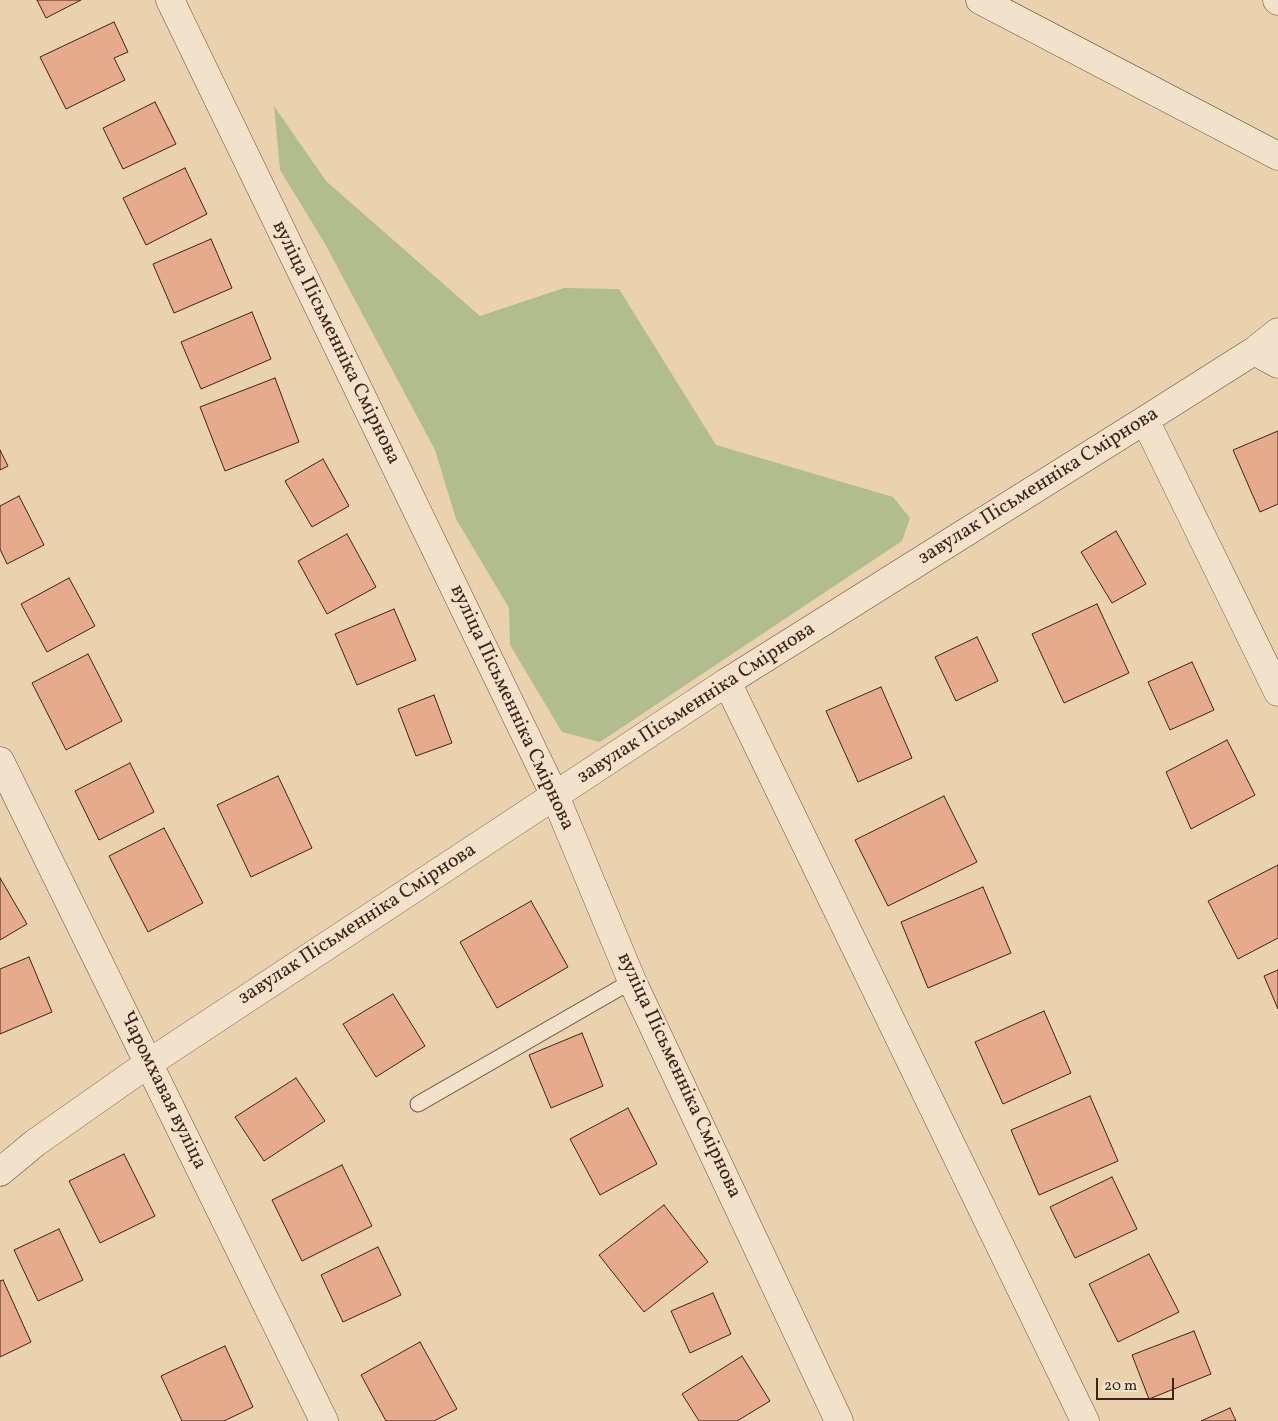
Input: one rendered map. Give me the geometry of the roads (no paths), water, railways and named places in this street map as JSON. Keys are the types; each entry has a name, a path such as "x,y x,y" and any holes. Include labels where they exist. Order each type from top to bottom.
{"street":[{"name":"вуліца Пісьменніка Смірнова","path":"170,0 555,796 632,981 839,1421"},
{"path":"980,0 1278,156"},
{"name":"завулак Пісьменніка Смірнова","path":"0,1172 35,1143 149,1063 727,682 1145,420 1254,350 1278,332"},
{"path":"1254,350 1278,364"},
{"path":"1145,420 1278,692"},
{"path":"727,682 1085,1421"},
{"name":"Чаромхавая вуліца","path":"0,761 324,1421"}],"lane":[{"path":"418,1104 632,981"}]}
